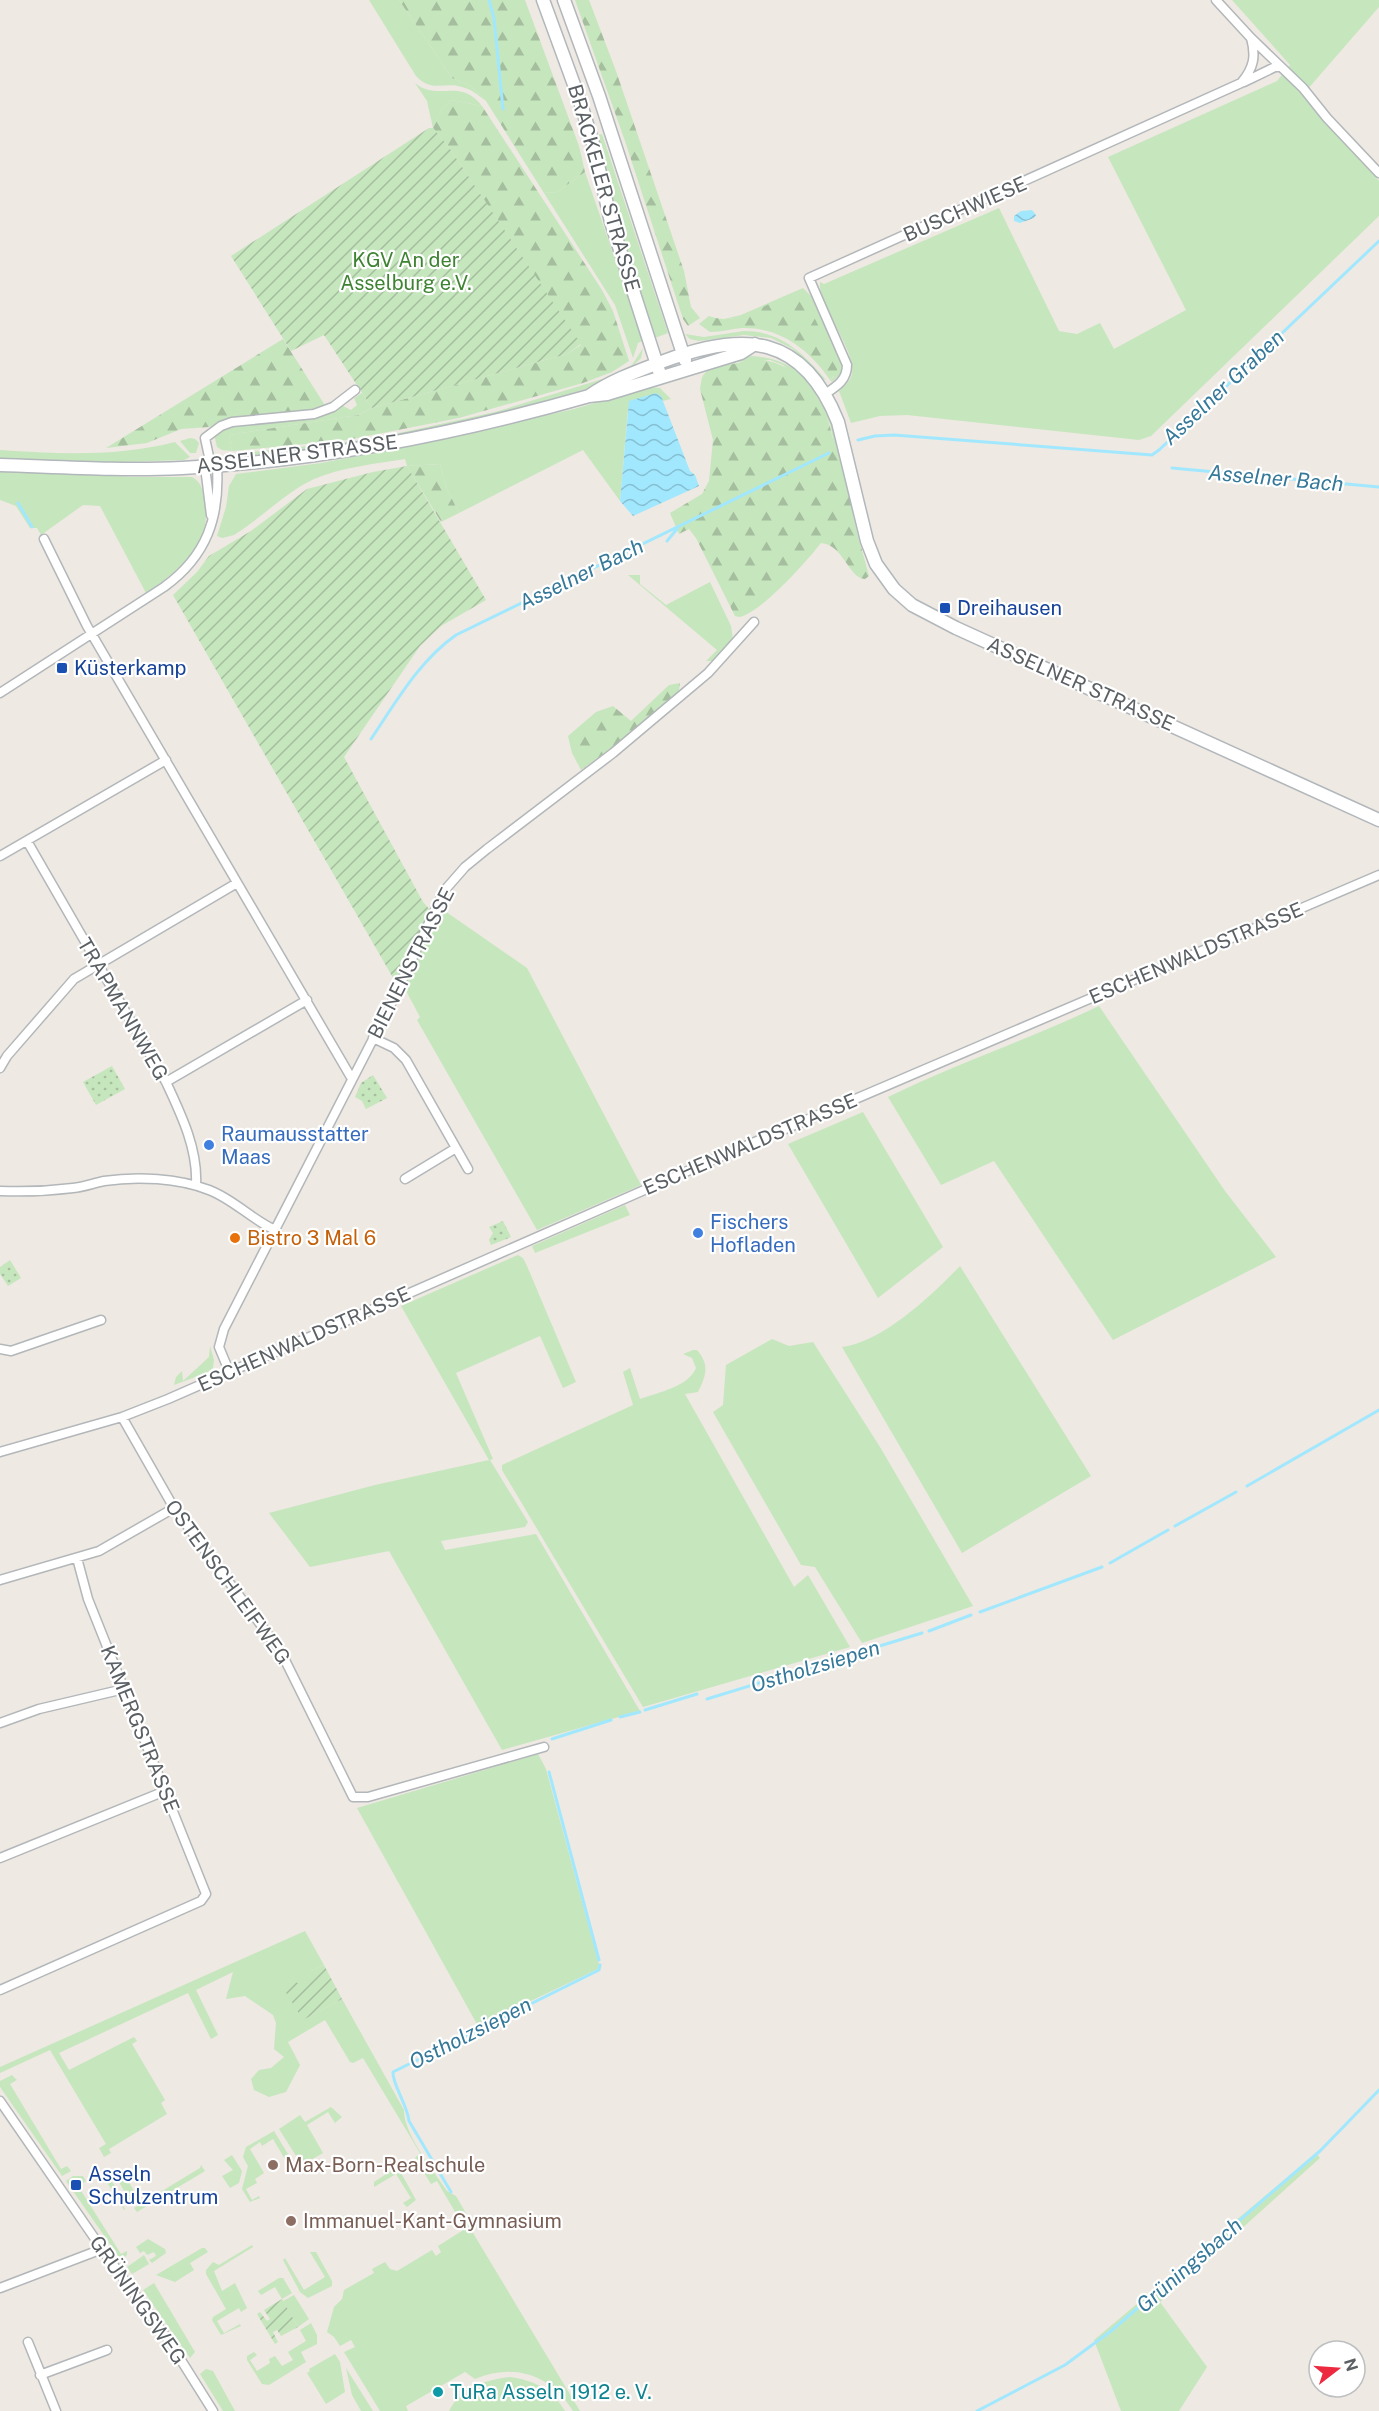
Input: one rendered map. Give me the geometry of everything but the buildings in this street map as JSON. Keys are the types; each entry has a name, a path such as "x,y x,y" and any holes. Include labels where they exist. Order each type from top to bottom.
{"main road":[{"name":"BRACKELER STRASSE","path":"543,0 580,101 594,147 611,222 661,378"},
{"name":"BRACKELER STRASSE","path":"564,0 603,106 688,370"},
{"name":"ASSELNER STRASSE","path":"589,396 604,386 683,354 743,342 771,348 807,372 825,394 838,422 871,552 885,578 912,605 948,624 1379,820"},
{"name":"ASSELNER STRASSE","path":"0,465 96,469 211,466 310,456 386,445 458,430 589,396 607,394 741,353 755,344"}],"street":[{"path":"1216,0 1379,173"},
{"path":"1241,83 1253,64 1254,50 1251,38"},
{"name":"BUSCHWIESE","path":"825,394 840,384 845,377 847,365 809,278 1275,67 1281,67"},
{"path":"0,693 180,576 195,561 205,544 212,518 211,466 205,438 221,426 232,422 314,414 333,407 355,390"},
{"path":"44,539 92,634 352,1079"},
{"name":"BIENENSTRASSE","path":"229,1371 219,1347 220,1339 373,1038 434,910 450,883 486,849 613,753 708,673 754,622"},
{"path":"0,856 166,760"},
{"name":"TRAPMANNWEG","path":"27,841 166,1082 182,1116 193,1150 197,1169 196,1185"},
{"name":"ESCHENWALDSTRASSE","path":"0,1452 122,1417 705,1163 1379,875"},
{"path":"0,1068 7,1056 74,979 237,883"},
{"path":"166,1082 307,1000"},
{"path":"373,1038 394,1048 406,1060 468,1168"},
{"path":"405,1179 456,1148"},
{"path":"0,1191 52,1190 134,1179 161,1180 196,1185 227,1199 256,1222 275,1230"},
{"path":"0,1349 11,1351 101,1320"},
{"name":"OSTENSCHLEIFWEG","path":"122,1417 174,1508 281,1652 353,1797 368,1797 544,1747"},
{"path":"0,1580 99,1551 174,1508"},
{"name":"KAMERGSTRASSE","path":"0,1990 204,1899 205,1889 88,1599 77,1558"},
{"path":"0,1723 39,1709 124,1689"},
{"path":"0,1858 165,1791"},
{"name":"GRÜNINGSWEG","path":"0,2101 102,2249 169,2341 213,2411"},
{"path":"0,2288 102,2249"},
{"path":"28,2342 56,2411"},
{"path":"40,2374 107,2350"}],"green space":[{"path":"369,0 399,0 452,78 471,86 486,101 465,88 451,85 434,86 416,76"},
{"path":"399,0 525,0 579,146 585,172 557,192 544,193 486,101 471,86 452,78"},
{"path":"575,0 589,0 616,71 684,271 691,307 700,318 688,326 683,319 625,141"},
{"path":"1232,0 1379,0 1379,7 1306,91 1355,148 1379,181 1379,216 1151,436 1139,440 907,415 880,416 851,423 839,391 851,377 850,356 825,304 820,282 824,284 999,208 1059,331 1077,334 1100,323 1114,349 1186,310 1108,157 1277,81 1290,65"},
{"path":"415,83 432,91 465,93 474,97 482,106 452,100 442,109 433,128 427,101"},
{"path":"452,100 482,106 602,290 613,311 629,361 612,372 583,383 459,418 347,440 232,451 229,435 358,415 372,408 567,354 581,345 448,146 433,128 442,109"},
{"name":"KGV An der Asselburg e.V.","path":"429,128 433,128 448,146 581,344 567,354 372,408 324,335 291,351 231,256"},
{"path":"602,134 668,333 655,338 618,224 598,135"},
{"path":"585,172 643,341 638,343 633,358 615,305 544,193 557,192"},
{"path":"803,288 812,297 843,364 842,373 832,382 830,380 834,377 796,294 742,317 720,320 741,315"},
{"path":"796,294 814,317 837,367 837,373 830,380 803,350 781,336 769,331 742,328 710,332 699,324 709,316 721,319 742,316"},
{"path":"744,331 757,332 780,339 809,361 826,380 822,379 793,349 771,338 744,335 699,341 690,339 685,334 704,337"},
{"path":"283,339 326,407 219,423 209,427 181,429 147,443 106,448"},
{"path":"643,348 641,358 627,372 593,387 528,406 460,424 349,445 234,457 234,454 372,439 495,412 609,377 632,365"},
{"path":"751,356 771,359 787,365 801,374 812,386 829,415 839,450 834,444 830,424 817,396 783,365 770,360 737,362 702,377 718,364"},
{"path":"755,359 781,365 792,371 811,388 818,399 839,450 869,576 865,579 859,577 835,549 821,543 794,574 759,607 739,617 735,616 696,538 689,529 679,534 670,513 702,494 709,481 713,440 700,389 702,377 724,366"},
{"path":"649,387 660,388 671,399 628,409 620,501 583,450 459,513 447,489 440,464 407,466 405,459 347,469 314,479 293,491 234,535 222,538 217,536 226,507 229,486 236,474 321,463 410,446 574,409"},
{"path":"362,393 372,408 358,415 229,435 232,451 217,447 214,434 224,426 343,406 351,410 357,405 354,398"},
{"path":"190,438 199,443 196,453 190,453 180,441"},
{"path":"175,442 190,457 184,460 90,463 0,459 0,450 110,452"},
{"path":"440,464 447,489 459,513 441,522 407,466"},
{"path":"407,466 486,600 441,626 420,646 344,757 423,902 430,910 396,983 173,595 197,572 209,556 251,531 307,489"},
{"path":"0,470 131,477 192,477 200,484 204,496 206,516 204,530 198,543 181,566 146,593 100,506 83,505 41,535 37,528 30,528 16,506 0,500"},
{"path":"628,575 640,575 640,584 666,605 710,582 731,626 733,639 714,661 706,661 717,650"},
{"path":"680,683 679,691 634,732 581,770 572,753 568,736 596,712 613,706 631,721 669,685"},
{"path":"442,909 527,968 641,1185 537,1230 417,1020 420,1017 404,987"},
{"path":"1099,1006 1225,1191 1276,1257 1113,1340 994,1161 941,1185 888,1097"},
{"path":"112,1066 125,1089 96,1105 83,1082"},
{"path":"373,1075 387,1098 366,1109 362,1101 355,1097 361,1083"},
{"path":"863,1112 943,1247 878,1298 788,1144"},
{"path":"625,1205 630,1215 535,1253 532,1246"},
{"path":"503,1221 511,1237 491,1245 489,1240 493,1233 489,1227"},
{"path":"518,1255 523,1258 527,1266 576,1382 563,1388 540,1336 456,1373 493,1459 490,1460 528,1522 525,1527 441,1541 445,1550 536,1534 640,1711 502,1750 389,1551 310,1567 269,1513 375,1485 489,1460 401,1306"},
{"path":"10,1260 21,1278 8,1286 0,1274 0,1267"},
{"path":"960,1266 1091,1476 962,1553 842,1347 858,1343 890,1327 936,1290"},
{"path":"772,1339 789,1346 813,1342 880,1447 973,1606 862,1643 815,1567 801,1565 713,1412 723,1405 726,1365"},
{"path":"210,1346 214,1360 213,1368 174,1385 176,1377 182,1371 183,1381 209,1357"},
{"path":"697,1350 704,1361 705,1376 698,1392 685,1394 794,1587 808,1575 850,1647 643,1707 502,1470 502,1465 633,1405 623,1372 630,1368 640,1399 687,1380 696,1368 692,1358 683,1354"},
{"path":"538,1754 546,1769 599,1964 598,1969 478,2026 357,1808"},
{"path":"305,1931 324,1965 309,1972 303,2020 342,1999 404,2110 408,2130 420,2152 447,2191 456,2196 474,2227 473,2233 580,2411 573,2411 553,2388 530,2375 504,2372 475,2379 465,2372 406,2406 408,2411 380,2411 344,2352 355,2347 351,2340 340,2346 327,2332 334,2307 342,2299 344,2290 374,2273 372,2269 385,2262 390,2269 397,2271 432,2250 436,2256 441,2252 438,2246 465,2229 437,2181 431,2184 415,2158 420,2153 363,2058 353,2063 350,2062 325,2020 288,2042 300,2065 286,2092 269,2097 254,2090 251,2079 259,2070 271,2068 284,2057 274,2049 276,2023 273,2015 245,1996 226,1999 233,1972 196,1990 218,2035 211,2039 188,1993 59,2053 69,2070 134,2037 137,2041 132,2044 165,2100 161,2103 167,2114 109,2149 111,2153 104,2157 99,2148 106,2144 50,2050 0,2073 0,2067"},
{"path":"324,1965 342,1999 303,2020 285,1991 290,1980 306,1986 309,1972"},
{"path":"12,2075 17,2080 10,2084 61,2169 67,2166 71,2171 62,2176 0,2087 0,2081"},
{"path":"331,2107 342,2117 335,2123 328,2112 307,2125 323,2153 294,2170 298,2159 279,2129 300,2115 305,2122"},
{"path":"274,2131 291,2159 289,2166 273,2139 262,2146 260,2142 250,2149 264,2173 255,2179 257,2183 246,2189 252,2200 259,2196 260,2198 250,2202 242,2189 248,2166 243,2157 246,2147"},
{"path":"1316,2153 1320,2158 1160,2302 1207,2367 1179,2411 1121,2411 1094,2340"},
{"path":"232,2155 242,2171 239,2183 230,2188 222,2176 233,2170 224,2160"},
{"path":"201,2165 205,2171 137,2212 134,2208 200,2168"},
{"path":"121,2169 140,2201 132,2205 114,2173"},
{"path":"394,2169 400,2171 416,2200 407,2207 403,2203 411,2198 396,2174 374,2187 374,2182"},
{"path":"99,2174 108,2177 116,2187 114,2190 124,2210 105,2179 98,2182 94,2176"},
{"path":"73,2176 83,2176 86,2181 78,2186 121,2254 127,2251 123,2259 119,2257 66,2181"},
{"path":"148,2239 165,2249 166,2253 152,2263 149,2260 156,2256 154,2252 147,2255 144,2251 140,2253 136,2247"},
{"path":"252,2245 253,2247 214,2271 222,2291 235,2283 247,2308 241,2312 239,2308 217,2321 224,2333 240,2324 241,2326 221,2335 212,2320 226,2309 206,2274 206,2270 213,2262 219,2265"},
{"path":"202,2248 208,2252 190,2263 194,2270 175,2282 156,2275"},
{"path":"310,2252 316,2252 332,2281 332,2286 308,2298 300,2292 283,2260 285,2258 304,2290 325,2277"},
{"path":"144,2255 149,2264 132,2274 127,2267"},
{"path":"279,2278 283,2278 292,2293 282,2299 275,2287 261,2295 258,2291"},
{"path":"154,2283 195,2352 190,2358 143,2290"},
{"path":"294,2295 309,2319 298,2327 283,2301"},
{"path":"282,2299 298,2327 281,2336 277,2330 273,2332 278,2342 275,2344 257,2314 260,2312 267,2321 270,2319 264,2310"},
{"path":"311,2323 317,2335 317,2344 301,2352 306,2362 269,2385 262,2384 247,2360 247,2356 254,2352 257,2355 250,2360 257,2371 270,2363 269,2359 275,2356 282,2366 293,2360 288,2352 306,2341 300,2330"},
{"path":"335,2354 340,2362 345,2392 326,2404 307,2373 309,2369"},
{"path":"346,2368 373,2411 361,2411 352,2395"},
{"path":"206,2369 213,2371 235,2411 223,2411 200,2374"},
{"path":"510,2377 542,2387 555,2397 565,2411 449,2411 467,2390 492,2380"}],"water":[{"path":"1032,210 1036,215 1034,218 1020,223 1014,221 1014,216 1021,211"},
{"path":"656,393 661,396 690,471 695,475 699,486 633,516 620,501 629,401"}],"waterway":[{"path":"489,0 494,18 503,109"},
{"name":"Asselner Graben","path":"858,440 894,435 1152,455 1379,241"},
{"name":"Asselner Bach","path":"371,739 419,670 456,635 829,453"},
{"name":"Asselner Bach","path":"1172,468 1379,487"},
{"path":"18,503 32,527"},
{"path":"667,541 677,529"},
{"name":"Ostholzsiepen","path":"1247,1486 1379,1410"},
{"name":"Ostholzsiepen","path":"1175,1526 1236,1492"},
{"name":"Ostholzsiepen","path":"1110,1563 1168,1530"},
{"name":"Ostholzsiepen","path":"980,1612 1102,1567"},
{"name":"Ostholzsiepen","path":"929,1631 971,1615"},
{"name":"Ostholzsiepen","path":"707,1699 922,1633"},
{"name":"Ostholzsiepen","path":"645,1710 697,1694"},
{"name":"Ostholzsiepen","path":"620,1717 640,1712"},
{"name":"Ostholzsiepen","path":"552,1739 611,1720"},
{"name":"Ostholzsiepen","path":"549,1772 599,1960"},
{"name":"Ostholzsiepen","path":"451,2192 409,2121 393,2072 599,1970 600,1965"},
{"name":"Grüningsbach","path":"977,2411 1065,2365 1111,2331 1320,2151 1379,2090"}],"place":[{"name":"Dreihausen","path":"945,608"},
{"name":"Küsterkamp","path":"62,668"},
{"name":"Raumausstatter Maas","path":"209,1145"},
{"name":"Fischers Hofladen","path":"698,1233"},
{"name":"Bistro 3 Mal 6","path":"235,1238"},
{"name":"Max-Born-Realschule","path":"273,2165"},
{"name":"Asseln Schulzentrum","path":"76,2185"},
{"name":"Immanuel-Kant-Gymnasium","path":"291,2221"},
{"name":"TuRa Asseln 1912 e. V.","path":"438,2392"}]}
